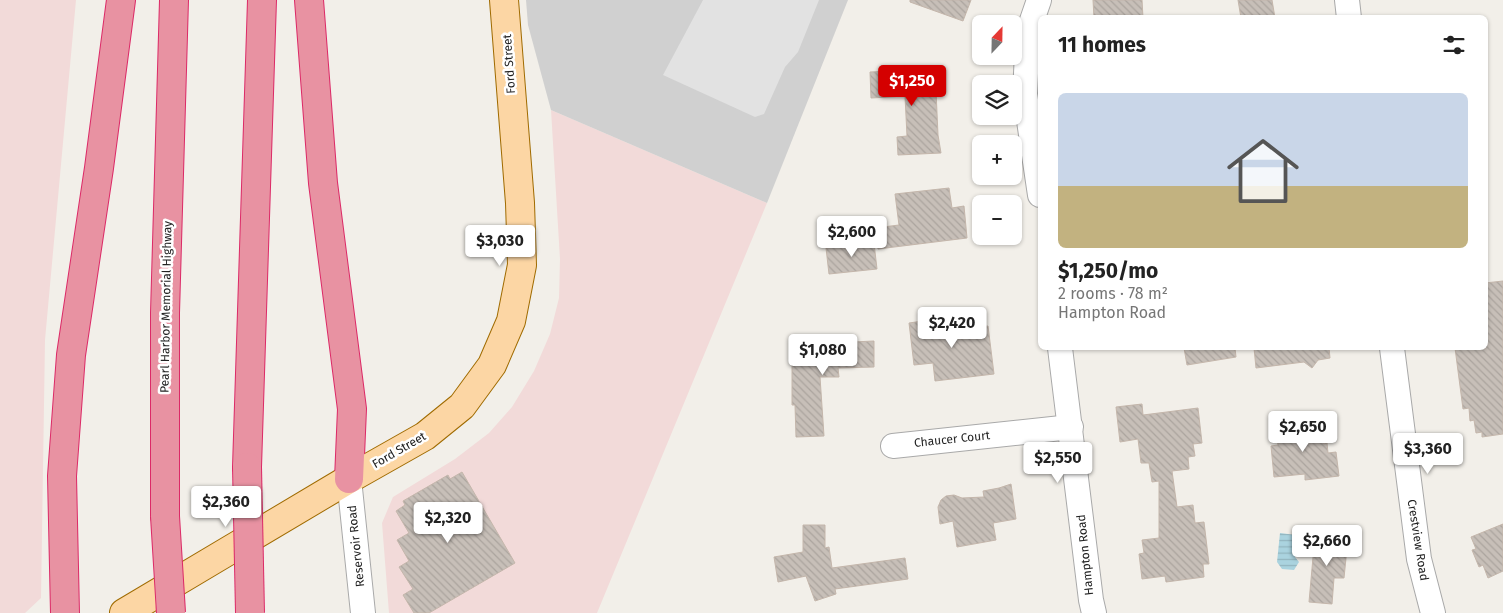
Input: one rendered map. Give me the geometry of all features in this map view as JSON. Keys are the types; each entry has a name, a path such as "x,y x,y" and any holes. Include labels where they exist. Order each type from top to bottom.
{"highway":[{"path":"65,613 62,476 71,355 99,168 120,0"},
{"name":"Pearl Harbor Memorial Highway","path":"171,613 165,516 165,313 174,0"},
{"path":"250,613 247,467 262,0"},
{"path":"309,0 323,183 352,409 349,478"}],"main road":[{"name":"Ford Street","path":"124,613 349,478 425,436 462,406 492,365 511,321 522,265 520,203 504,0"}],"street":[{"path":"1038,182 1025,94 1028,32 1039,0"},
{"path":"1347,0 1349,15"},
{"name":"Hampton Road","path":"1060,350 1071,427 1090,600 1094,613"},
{"name":"Crestview Road","path":"1392,350 1419,559 1434,613"},
{"name":"Chaucer Court","path":"893,446 1071,427"},
{"name":"Reservoir Road","path":"349,478 362,613"}],"shaded area":[{"path":"0,0 76,0 45,340 41,598 25,613 0,613"},
{"path":"526,0 848,0 767,203 551,110 528,25"},
{"path":"703,0 819,0 798,52 785,67 764,114 755,117 663,75"},
{"path":"551,110 767,203 597,613 389,613 382,523 393,497 455,459 489,433 512,407 534,371 550,334 559,298 560,259"}],"water":[{"path":"1280,533 1296,535 1295,557 1299,562 1294,570 1282,569 1277,562"}],"building":[{"path":"910,0 971,0 963,21 910,2"},
{"path":"1093,0 1142,0 1143,15 1094,15"},
{"path":"1238,0 1272,0 1274,15 1240,15"},
{"path":"935,69 938,135 941,153 898,155 897,137 907,136 905,96 871,98 870,72"},
{"path":"949,188 952,208 964,206 967,238 878,249 875,228 899,225 895,194"},
{"path":"874,243 877,269 829,274 826,248"},
{"path":"1503,281 1503,434 1482,437 1482,432 1476,433 1474,420 1470,421 1469,408 1463,409 1455,350 1488,350 1488,283"},
{"path":"950,317 951,330 988,326 994,374 935,381 933,363 914,365 909,323"},
{"path":"838,335 853,337 853,342 874,341 874,367 838,368 839,377 820,377 824,436 796,437 795,405 792,405 792,360 797,360 797,353 811,352 810,338"},
{"path":"1184,350 1235,350 1236,357 1187,365"},
{"path":"1254,350 1329,350 1330,358 1318,360 1312,368 1304,362 1256,368"},
{"path":"1142,404 1143,415 1198,408 1202,443 1193,444 1195,456 1188,457 1189,469 1172,471 1177,507 1193,505 1195,523 1204,522 1209,564 1203,564 1204,577 1166,582 1165,576 1142,579 1139,554 1144,553 1142,540 1159,538 1159,481 1152,482 1149,463 1141,463 1138,439 1120,442 1116,407"},
{"path":"1312,420 1314,434 1323,433 1324,444 1327,443 1328,453 1336,452 1339,476 1305,480 1305,474 1274,477 1271,446 1278,445 1277,436 1282,436 1281,423"},
{"path":"462,472 515,563 429,613 414,613 403,595 413,589 399,567 409,561 397,540 409,533 396,511 405,505 403,501 448,475 450,479"},
{"path":"1011,484 1016,519 993,523 996,540 957,547 953,521 940,524 938,507 941,500 946,496 954,495 962,498 984,497 983,491"},
{"path":"1503,524 1503,571 1488,578 1483,565 1479,567 1472,550 1476,549 1471,537"},
{"path":"803,525 825,525 825,548 829,547 832,568 905,558 908,579 835,589 836,594 815,601 806,576 778,582 774,557 803,552"},
{"path":"1315,535 1348,538 1344,578 1334,578 1332,604 1309,602"}]}
